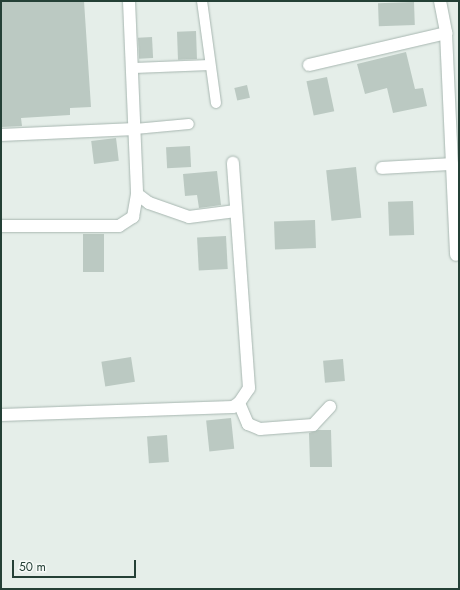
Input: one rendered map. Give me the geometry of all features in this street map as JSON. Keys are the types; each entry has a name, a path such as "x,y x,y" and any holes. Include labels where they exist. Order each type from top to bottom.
{"street":[{"path":"1,226 119,226 133,218 137,194 134,68 129,1"},
{"path":"440,1 446,33 456,255"},
{"path":"309,65 446,33"},
{"path":"1,135 135,130"},
{"path":"1,415 225,408 233,407 239,403 249,388 233,163"},
{"path":"382,168 452,164"},
{"path":"137,194 149,203 189,217 236,211"},
{"path":"239,403 248,424 260,429 313,425 330,407"}],"lane":[{"path":"202,1 216,103"},
{"path":"134,68 210,65"},
{"path":"135,130 189,124"}],"building":[{"path":"1,1 84,1 91,107 70,108 70,115 21,118 22,126 1,127"},
{"path":"414,2 415,25 379,26 378,3"},
{"path":"196,31 197,59 178,60 177,32"},
{"path":"152,37 153,58 139,59 138,38"},
{"path":"406,52 415,89 423,88 427,106 393,113 387,88 365,94 357,64"},
{"path":"327,77 334,111 314,116 306,81"},
{"path":"247,85 250,98 237,101 234,88"},
{"path":"116,138 119,161 94,164 91,141"},
{"path":"190,146 191,167 167,168 166,147"},
{"path":"356,167 361,218 331,221 326,170"},
{"path":"217,171 221,205 199,208 197,195 185,196 183,174"},
{"path":"413,201 414,235 389,236 388,202"},
{"path":"315,220 316,248 275,249 274,221"},
{"path":"83,234 104,234 104,272 83,272"},
{"path":"226,236 228,269 199,270 197,238"},
{"path":"131,357 135,382 105,386 101,362"},
{"path":"343,359 345,381 325,383 323,361"},
{"path":"231,418 234,449 209,451 206,421"},
{"path":"318,430 331,430 332,467 310,467 309,433"},
{"path":"167,435 169,462 149,463 147,436"}]}
